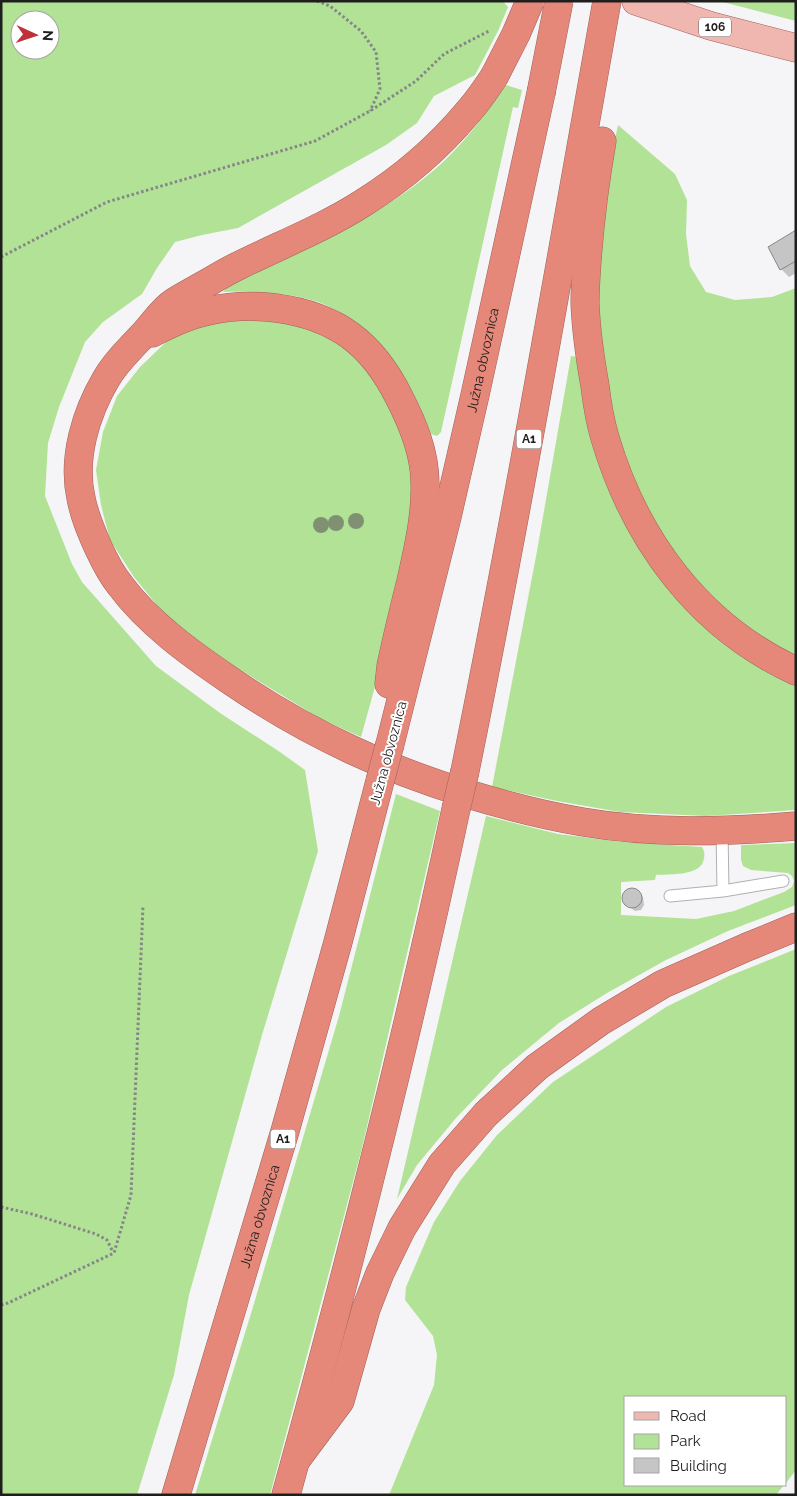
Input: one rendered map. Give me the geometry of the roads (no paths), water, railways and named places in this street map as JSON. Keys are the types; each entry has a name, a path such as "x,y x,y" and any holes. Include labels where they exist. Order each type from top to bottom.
{"highway":[{"path":"530,1 494,77 469,111 426,158 397,181 361,205 320,228 236,267 171,304 121,357 107,376 93,404 81,442 78,468 80,495 88,524 102,556 120,585 168,635 203,662 294,721 353,751 439,784 531,811 583,822 626,828 722,830 796,826"},
{"name":"Južna obvoznica","path":"176,1495 288,1122 338,942 424,614 454,489 541,93 559,1"},
{"path":"605,13 612,84 598,108 585,301 593,374 604,436 625,494 638,520 674,575 706,609 735,634 758,650 796,671"},
{"name":"A1","path":"286,1495 410,1016 465,771 536,405 598,108"},
{"path":"141,337 181,319 206,311 234,306 287,310 312,315 332,324 353,337 383,369 394,387 414,429 422,458 425,484 422,536 391,666 386,720 390,744"},
{"path":"296,1460 340,1401 366,1310 380,1273 402,1228 442,1164 486,1114 537,1067 601,1021 663,984 796,927"}],"main road":[{"name":"106","path":"636,1 711,26 796,48"}],"lane":[{"path":"722,830 723,891"},
{"path":"670,896 723,891 784,881"}]}
